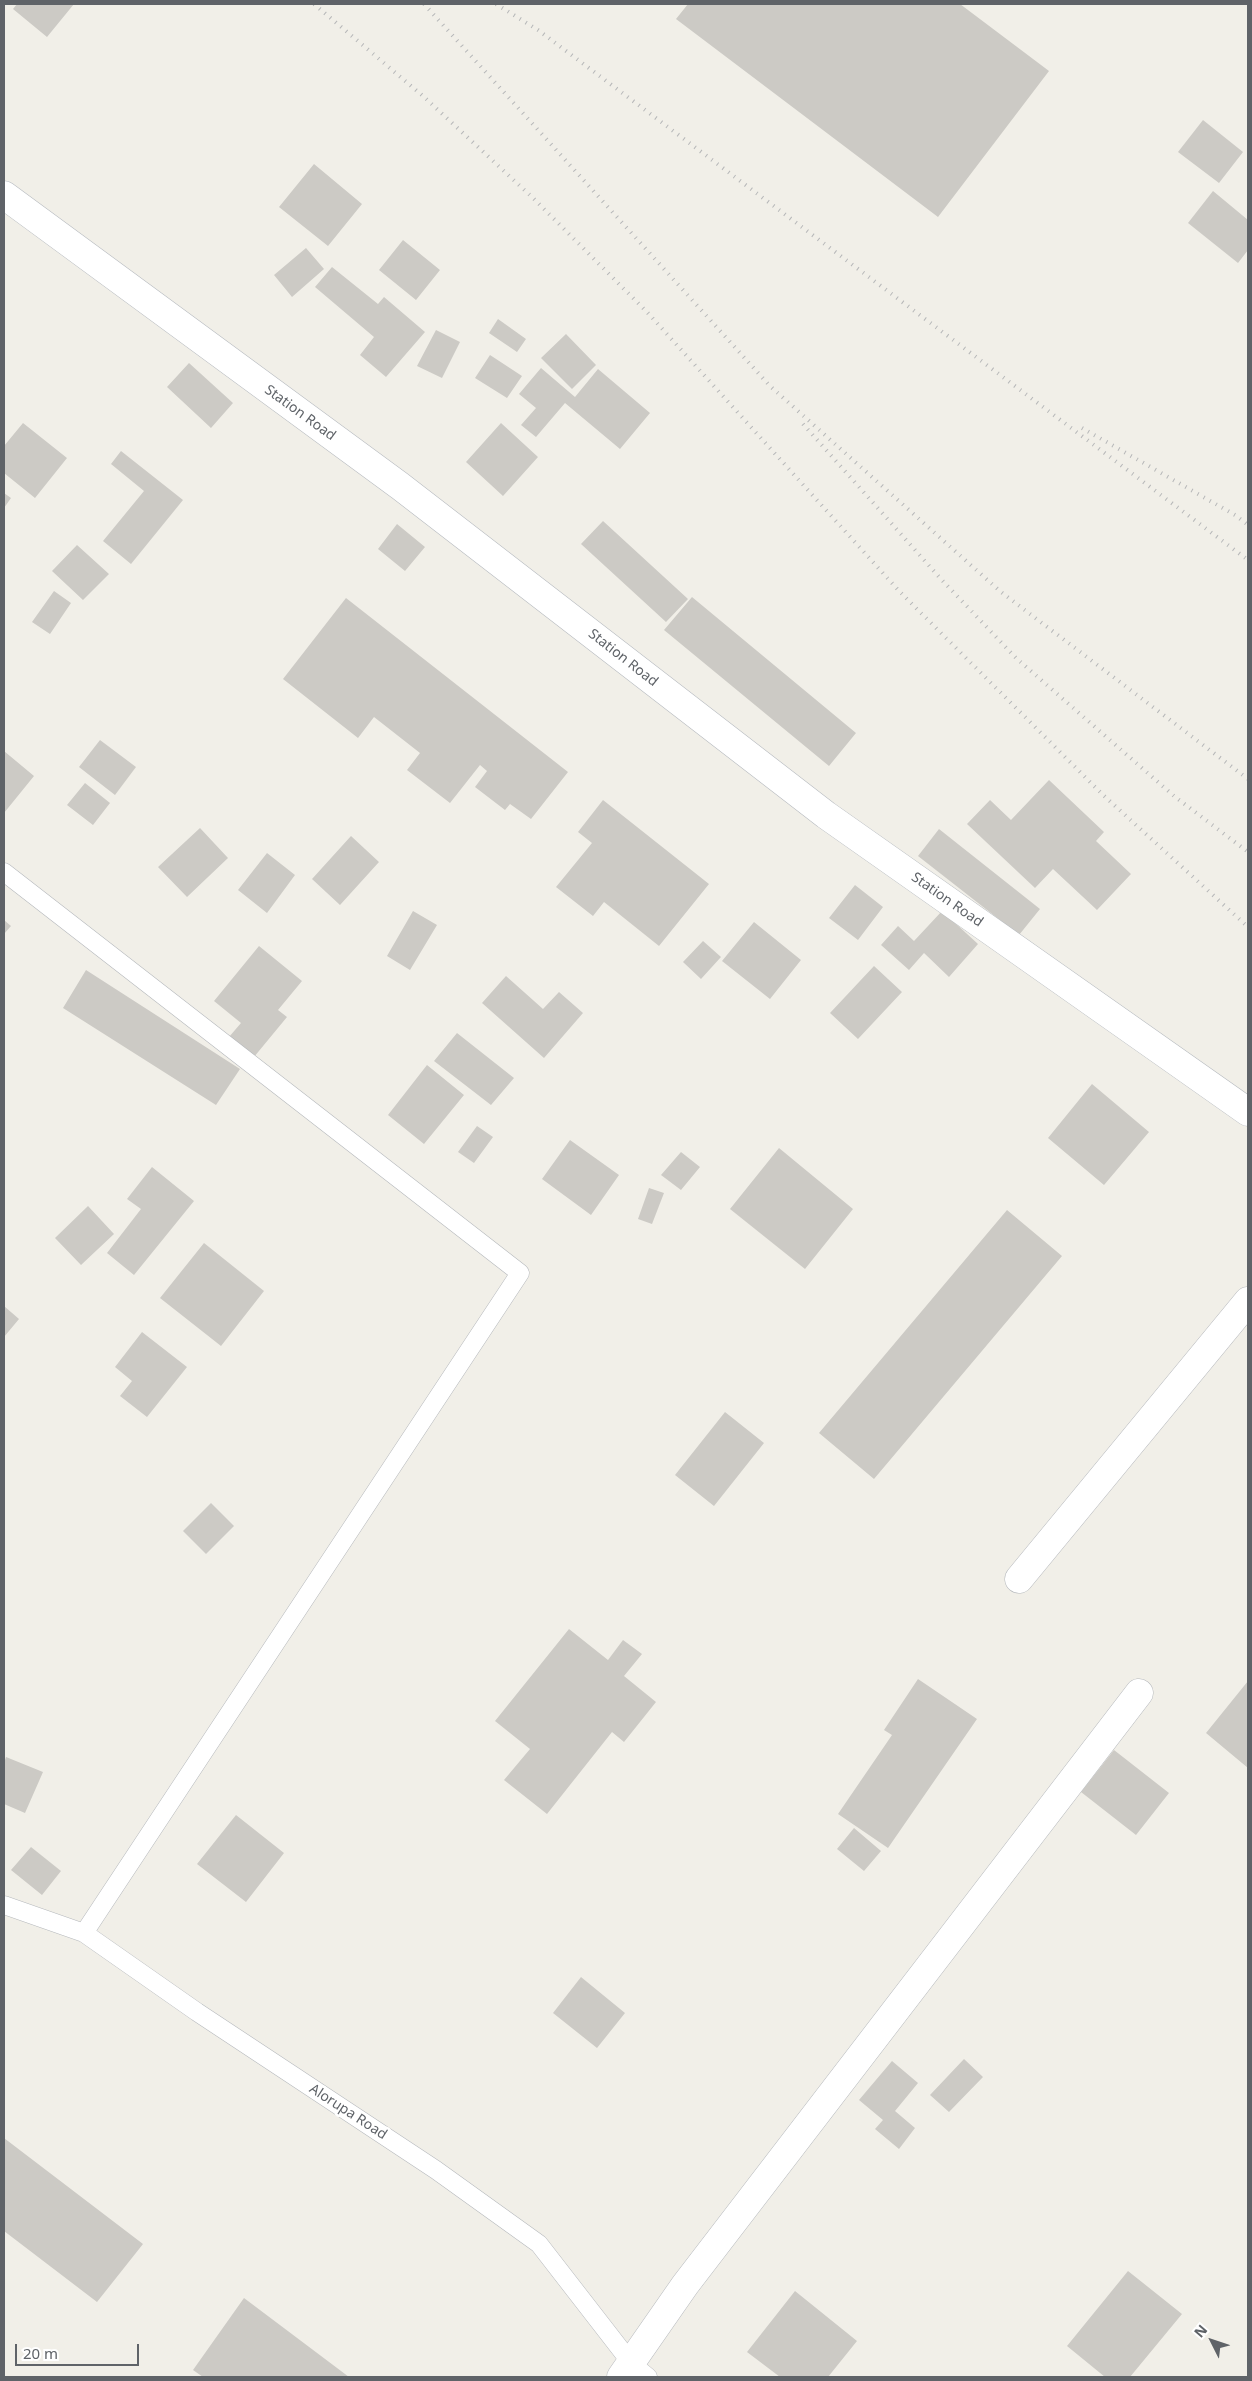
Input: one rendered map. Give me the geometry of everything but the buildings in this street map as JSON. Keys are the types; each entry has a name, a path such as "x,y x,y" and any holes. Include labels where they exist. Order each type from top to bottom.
{"street":[{"name":"Station Road","path":"4,195 400,486 826,815 1248,1112"},
{"path":"1019,1579 1248,1301"},
{"path":"634,2373 685,2285 1139,1693"}],"lane":[{"path":"4,872 520,1273 84,1933"},
{"name":"Alorupa Road","path":"4,1905 84,1933 197,2012 436,2170 539,2244 634,2373"}],"railway":[{"path":"314,4 423,96 533,198 647,312 900,592 1102,794 1248,927"},
{"path":"424,4 770,386 1001,592 1248,779"},
{"path":"496,4 538,30 1248,560"},
{"path":"803,424 940,578 1016,658 1174,796 1248,852"},
{"path":"1082,428 1235,515 1248,525"}]}
